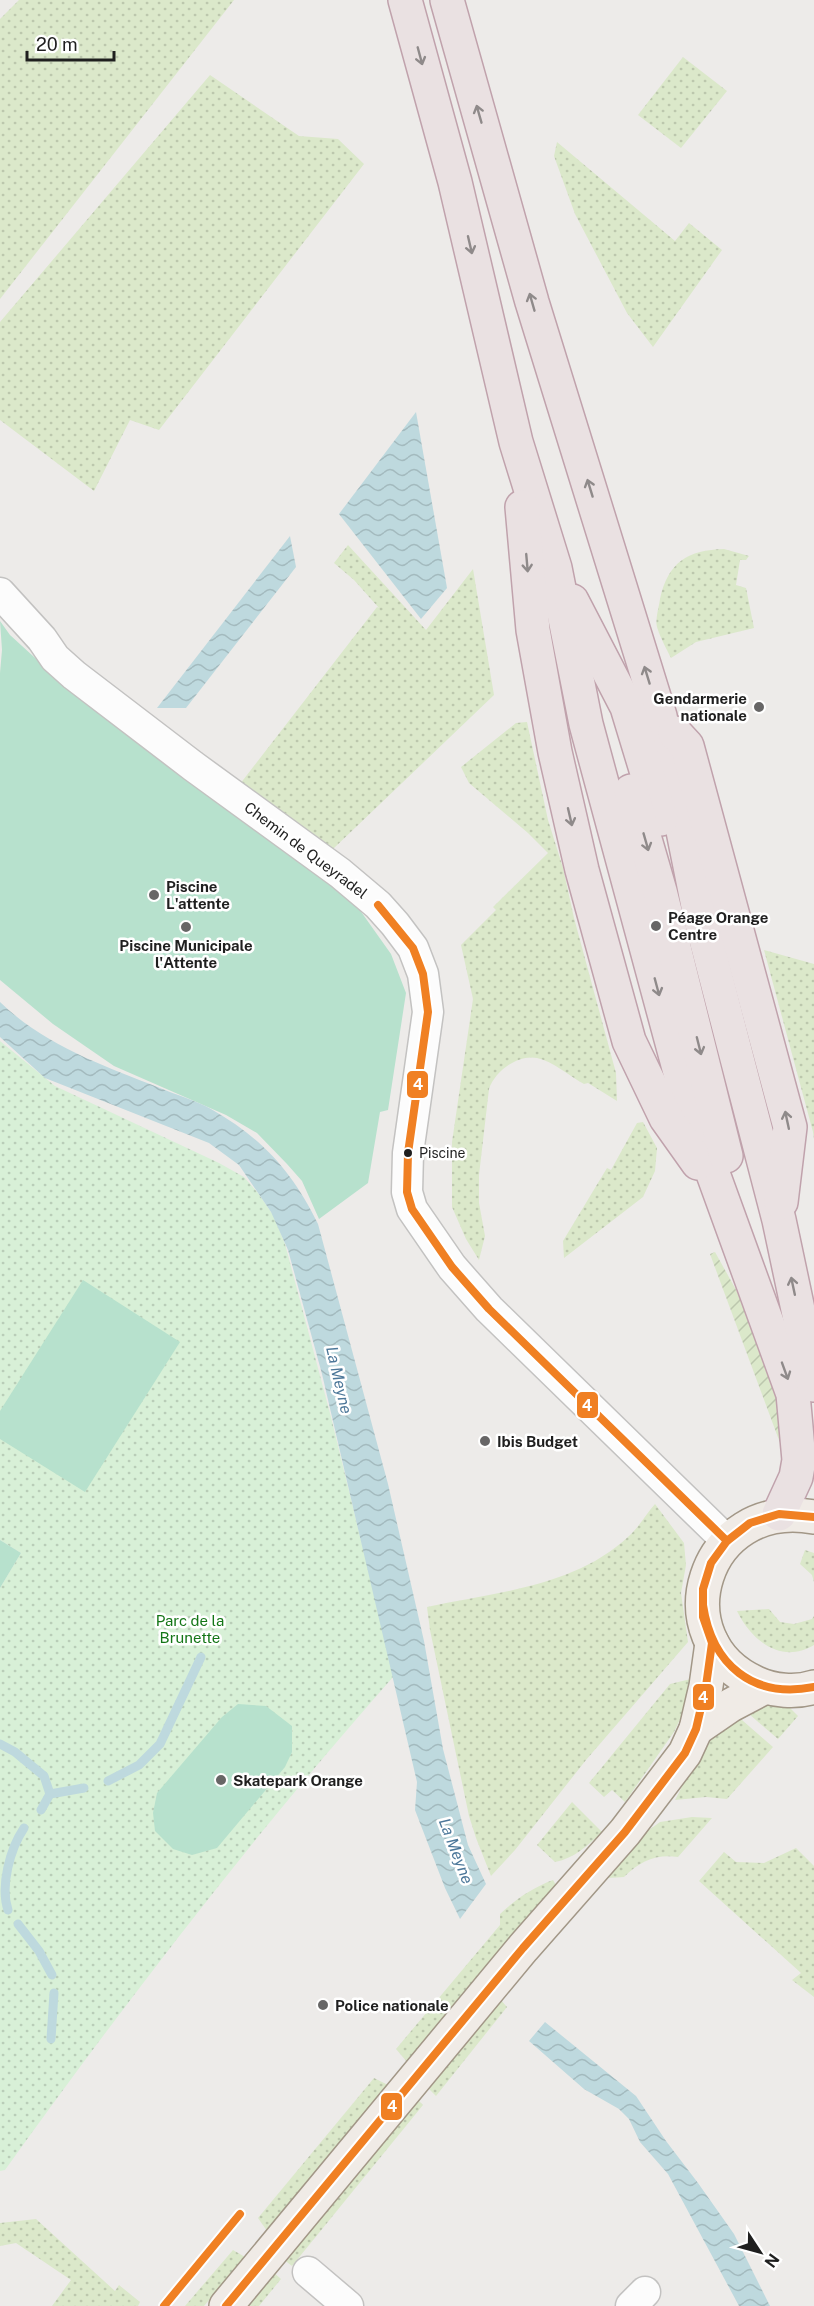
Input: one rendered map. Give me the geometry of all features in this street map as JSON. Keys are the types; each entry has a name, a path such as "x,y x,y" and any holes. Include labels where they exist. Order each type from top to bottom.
{"highway":[{"path":"405,0 455,182 516,441 555,568 609,714 660,891 767,1322"},
{"path":"447,0 532,302 660,716 700,916 778,1220 814,1385"},
{"path":"516,441 533,630 555,752 582,870 629,1041 666,1118 720,1194"},
{"path":"555,568 568,733 612,886 645,1041 676,1133"},
{"path":"555,568 589,735 691,1113 793,1394 799,1460 796,1477 779,1514"}],"main road":[{"path":"813,1691 787,1691 765,1687 743,1677 725,1662 712,1643 704,1617 703,1589 711,1563 727,1541 750,1523 779,1514 814,1517"},
{"path":"226,2306 523,1948 625,1832 685,1753 696,1729 706,1686 712,1643"},
{"path":"696,1729 731,1705 765,1687"}],"street":[{"name":"Chemin de Queyradel","path":"0,593 42,639 55,658 74,675 177,754 340,873 378,905 395,924 413,948 423,974 428,1012 408,1153 407,1192 412,1209 452,1267 489,1309 727,1541"},
{"path":"308,2272 348,2306"}],"green space":[{"path":"19,0 234,0 0,299 0,19"},
{"path":"683,57 727,91 681,148 638,115"},
{"path":"210,75 299,136 338,139 364,164 159,430 130,420 94,491 0,420 0,322"},
{"path":"557,142 675,241 689,223 722,250 653,347 627,313 575,214 554,156"},
{"path":"348,545 426,630 473,569 494,695 333,849 240,784 377,607 379,608 354,580 334,563"},
{"path":"724,549 749,556 746,560 740,560 736,585 746,588 754,628 696,642 671,658 657,624 660,599 668,576 674,567 690,556 700,552"},
{"name":"Piscine Municipale l'Attente","path":"0,621 10,635 56,677 352,899 391,954 406,993 388,1110 380,1112 368,1183 319,1219 302,1181 257,1133 226,1115 114,1066 53,1024 0,980 0,673 2,650"},
{"path":"527,722 548,820 563,868 574,918 616,1073 617,1101 588,1083 584,1084 555,1065 537,1058 530,1057 515,1061 496,1076 489,1089 479,1175 479,1203 485,1236 479,1260 466,1239 452,1207 452,1142 473,999 461,945 496,910 493,907 548,853 469,783 461,767 516,723"},
{"path":"764,950 814,964 814,1139 813,1132"},
{"name":"Parc de la Brunette","path":"0,1041 55,1086 244,1177 273,1215 285,1244 331,1417 394,1676 242,1856 145,1980 5,2170 0,2171 0,1588 21,1553 0,1540"},
{"path":"643,1122 657,1148 655,1171 643,1197 564,1258 563,1241 607,1168 611,1170 637,1123"},
{"path":"715,1252 755,1324 787,1421 783,1451 710,1254"},
{"path":"83,1280 180,1342 85,1492 0,1439 0,1411"},
{"path":"655,1504 684,1543 686,1565 681,1593 688,1642 586,1760 515,1850 491,1876 469,1816 427,1607 534,1585 584,1567 608,1553 629,1536"},
{"path":"0,1540 21,1553 0,1588"},
{"path":"805,1550 814,1553 814,1582 812,1575 800,1564"},
{"path":"769,1609 780,1622 794,1624 812,1619 814,1616 814,1645 802,1650 779,1651 759,1640 743,1622 737,1611"},
{"path":"695,1678 674,1732 625,1802 612,1790 604,1797 589,1783 670,1684"},
{"path":"759,1702 787,1705 798,1716 778,1739 742,1708"},
{"name":"Skatepark Orange","path":"238,1704 266,1706 292,1726 292,1752 285,1767 217,1848 192,1855 173,1849 155,1831 153,1813 157,1793 222,1717"},
{"path":"734,1713 773,1747 727,1799 706,1797 675,1800 709,1742"},
{"path":"572,1802 602,1832 586,1847 555,1862 537,1845"},
{"path":"692,1817 712,1818 678,1857 655,1858 642,1863 624,1877 608,1878 614,1863 642,1835 660,1822"},
{"path":"796,1848 814,1866 814,1997 792,1980 801,1973 699,1881 724,1852 736,1862 764,1863"},
{"path":"553,1880 556,1885 407,2062 396,2049 500,1925 500,1914 525,1894"},
{"path":"500,1999 507,2007 436,2096 427,2087"},
{"path":"374,2078 388,2085 267,2231 258,2218"},
{"path":"417,2099 423,2105 292,2266 283,2259"},
{"path":"36,2219 115,2291 119,2285 140,2302 138,2306 52,2306 71,2280 16,2243 0,2246 0,2223"},
{"path":"233,2250 245,2257 204,2306 185,2306"},
{"path":"273,2272 281,2279 259,2306 244,2306"}],"water":[{"path":"416,412 447,588 421,619 339,514"},
{"path":"290,536 296,567 186,708 157,708"},
{"name":"La Meyne","path":"0,1002 36,1030 76,1053 199,1103 229,1120 260,1144 286,1172 318,1224 388,1484 424,1641 443,1749 468,1845 486,1884 460,1919 445,1888 415,1810 417,1782 322,1374 288,1250 271,1212 239,1165 209,1143 45,1078 0,1037"},
{"path":"545,2022 636,2096 734,2234 770,2306 739,2306 668,2174 640,2142 629,2119 619,2109 584,2089 529,2041"}],"waterway":[{"path":"108,1781 139,1765 160,1744 201,1657"},
{"path":"0,1744 15,1752 44,1776 50,1794 41,1810"},
{"path":"50,1794 84,1788"},
{"path":"8,1910 5,1890 8,1868 14,1846 24,1828"},
{"path":"18,1924 39,1951 52,1975"},
{"path":"51,2039 54,1993"}],"transit line":[{"name":"4","path":"378,905 413,948 423,974 428,1012 408,1153 407,1192 412,1209 452,1267 489,1309 727,1541"},
{"name":"4","path":"226,2306 523,1948 625,1832 685,1753 696,1729 706,1686 712,1643 703,1617 703,1589 711,1563 727,1541 750,1523 779,1514 814,1517"},
{"name":"4","path":"703,1605 716,1645 739,1673 754,1682 772,1688 814,1687"},
{"name":"4","path":"164,2306 240,2214"}],"place":[{"name":"Gendarmerie nationale","path":"759,707"},
{"name":"Piscine L'attente","path":"154,895"},
{"name":"Péage Orange Centre","path":"656,926"},
{"name":"Piscine Municipale l'Attente","path":"186,927"},
{"name":"Piscine","path":"408,1153"},
{"name":"Ibis Budget","path":"485,1441"},
{"name":"Skatepark Orange","path":"221,1780"},
{"name":"Police nationale","path":"323,2005"}]}
